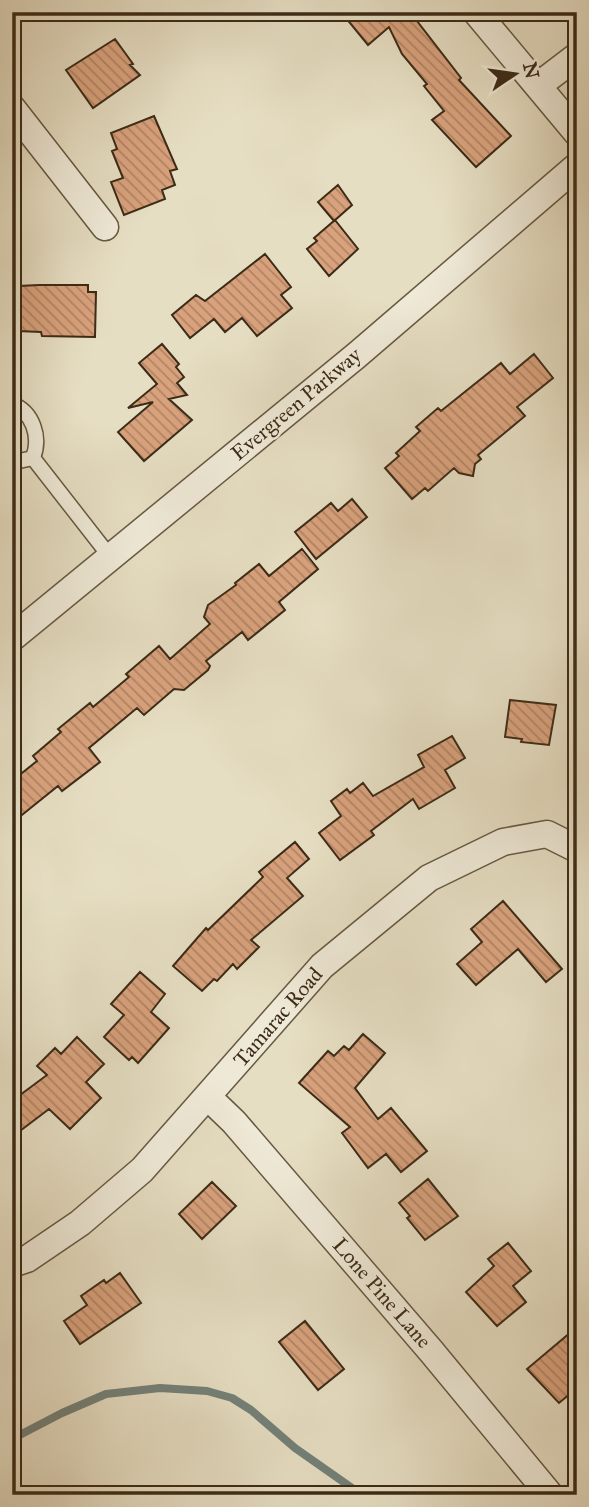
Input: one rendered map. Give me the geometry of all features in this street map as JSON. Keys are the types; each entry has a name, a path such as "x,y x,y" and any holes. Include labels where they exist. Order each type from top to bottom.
{"street":[{"path":"476,12 577,133"},
{"path":"538,85 577,55"},
{"path":"12,108 105,227"},
{"name":"Evergreen Parkway","path":"12,638 357,355 577,166"},
{"name":"Tamarac Road","path":"12,1264 27,1259 80,1223 142,1170 322,967 429,878 503,842 547,834 577,849"},
{"name":"Lone Pine Lane","path":"208,1097 234,1122 395,1309 550,1495"}],"lane":[{"path":"12,404 26,412 34,426 36,441 33,458 111,558"},
{"path":"12,460 33,458"}],"building":[{"path":"341,12 410,12 461,78 459,80 511,136 476,167 432,120 444,111 424,86 427,84 402,54 389,27 368,45"},
{"path":"115,39 133,64 130,65 140,75 93,108 66,70"},
{"path":"154,116 177,169 170,171 175,185 162,190 165,199 124,215 111,182 123,178 112,151 117,149 111,133"},
{"path":"338,185 352,205 334,221 318,202"},
{"path":"335,220 358,249 329,276 307,249 317,241 314,238"},
{"path":"265,254 291,287 281,295 292,308 257,336 242,318 225,332 214,319 190,338 172,315 196,295 205,301"},
{"path":"88,285 88,292 96,292 95,337 42,336 41,332 18,331 19,286"},
{"path":"162,344 179,364 176,367 184,377 177,383 187,395 169,399 192,420 144,461 118,432 153,402 128,408 157,384 139,363"},
{"path":"534,354 553,378 517,407 525,416 478,455 481,459 475,464 473,476 459,473 454,468 428,491 425,488 412,499 385,468 399,456 396,453 420,431 416,427 438,408 441,411 501,363 510,374"},
{"path":"352,499 367,517 316,559 295,532 331,503 338,511"},
{"path":"302,549 318,569 279,602 285,610 248,640 242,632 206,661 210,666 208,670 184,690 174,689 144,715 137,708 89,748 100,762 62,791 58,786 12,823 12,781 37,761 33,756 61,732 58,729 90,703 93,707 129,677 126,674 159,646 170,659 210,624 204,617 208,605 259,564 269,576"},
{"path":"510,700 556,705 549,745 505,737"},
{"path":"452,736 465,758 445,770 455,788 419,809 413,799 371,831 374,835 340,860 319,833 341,816 331,801 347,789 350,793 363,783 373,796 424,767 418,755"},
{"path":"295,842 309,859 287,878 303,896 251,940 259,947 237,969 233,964 217,981 214,979 202,991 173,966 206,928 208,930 263,877 259,872"},
{"path":"503,901 562,969 546,982 518,949 476,985 457,964 482,942 471,929"},
{"path":"140,972 165,994 151,1012 169,1028 138,1063 132,1057 129,1060 104,1037 124,1015 111,1004"},
{"path":"363,1034 385,1053 355,1088 378,1119 391,1108 427,1151 401,1172 386,1154 368,1168 342,1133 350,1127 299,1083 328,1051 334,1056 344,1046 349,1050"},
{"path":"77,1037 104,1064 86,1082 101,1098 70,1129 49,1109 12,1137 12,1101 47,1075 37,1066 55,1048 61,1054"},
{"path":"428,1179 458,1216 425,1240 399,1203"},
{"path":"212,1182 236,1206 202,1239 179,1214"},
{"path":"508,1243 531,1271 513,1286 526,1302 497,1326 466,1292 494,1266 488,1259"},
{"path":"120,1273 141,1303 80,1344 64,1321 87,1305 81,1296"},
{"path":"305,1321 344,1369 318,1390 279,1342"},
{"path":"577,1327 577,1388 559,1403 527,1369"}],"waterway":[{"path":"12,1439 106,1394 160,1388 207,1391 232,1398 251,1410 295,1448 362,1495"}]}
